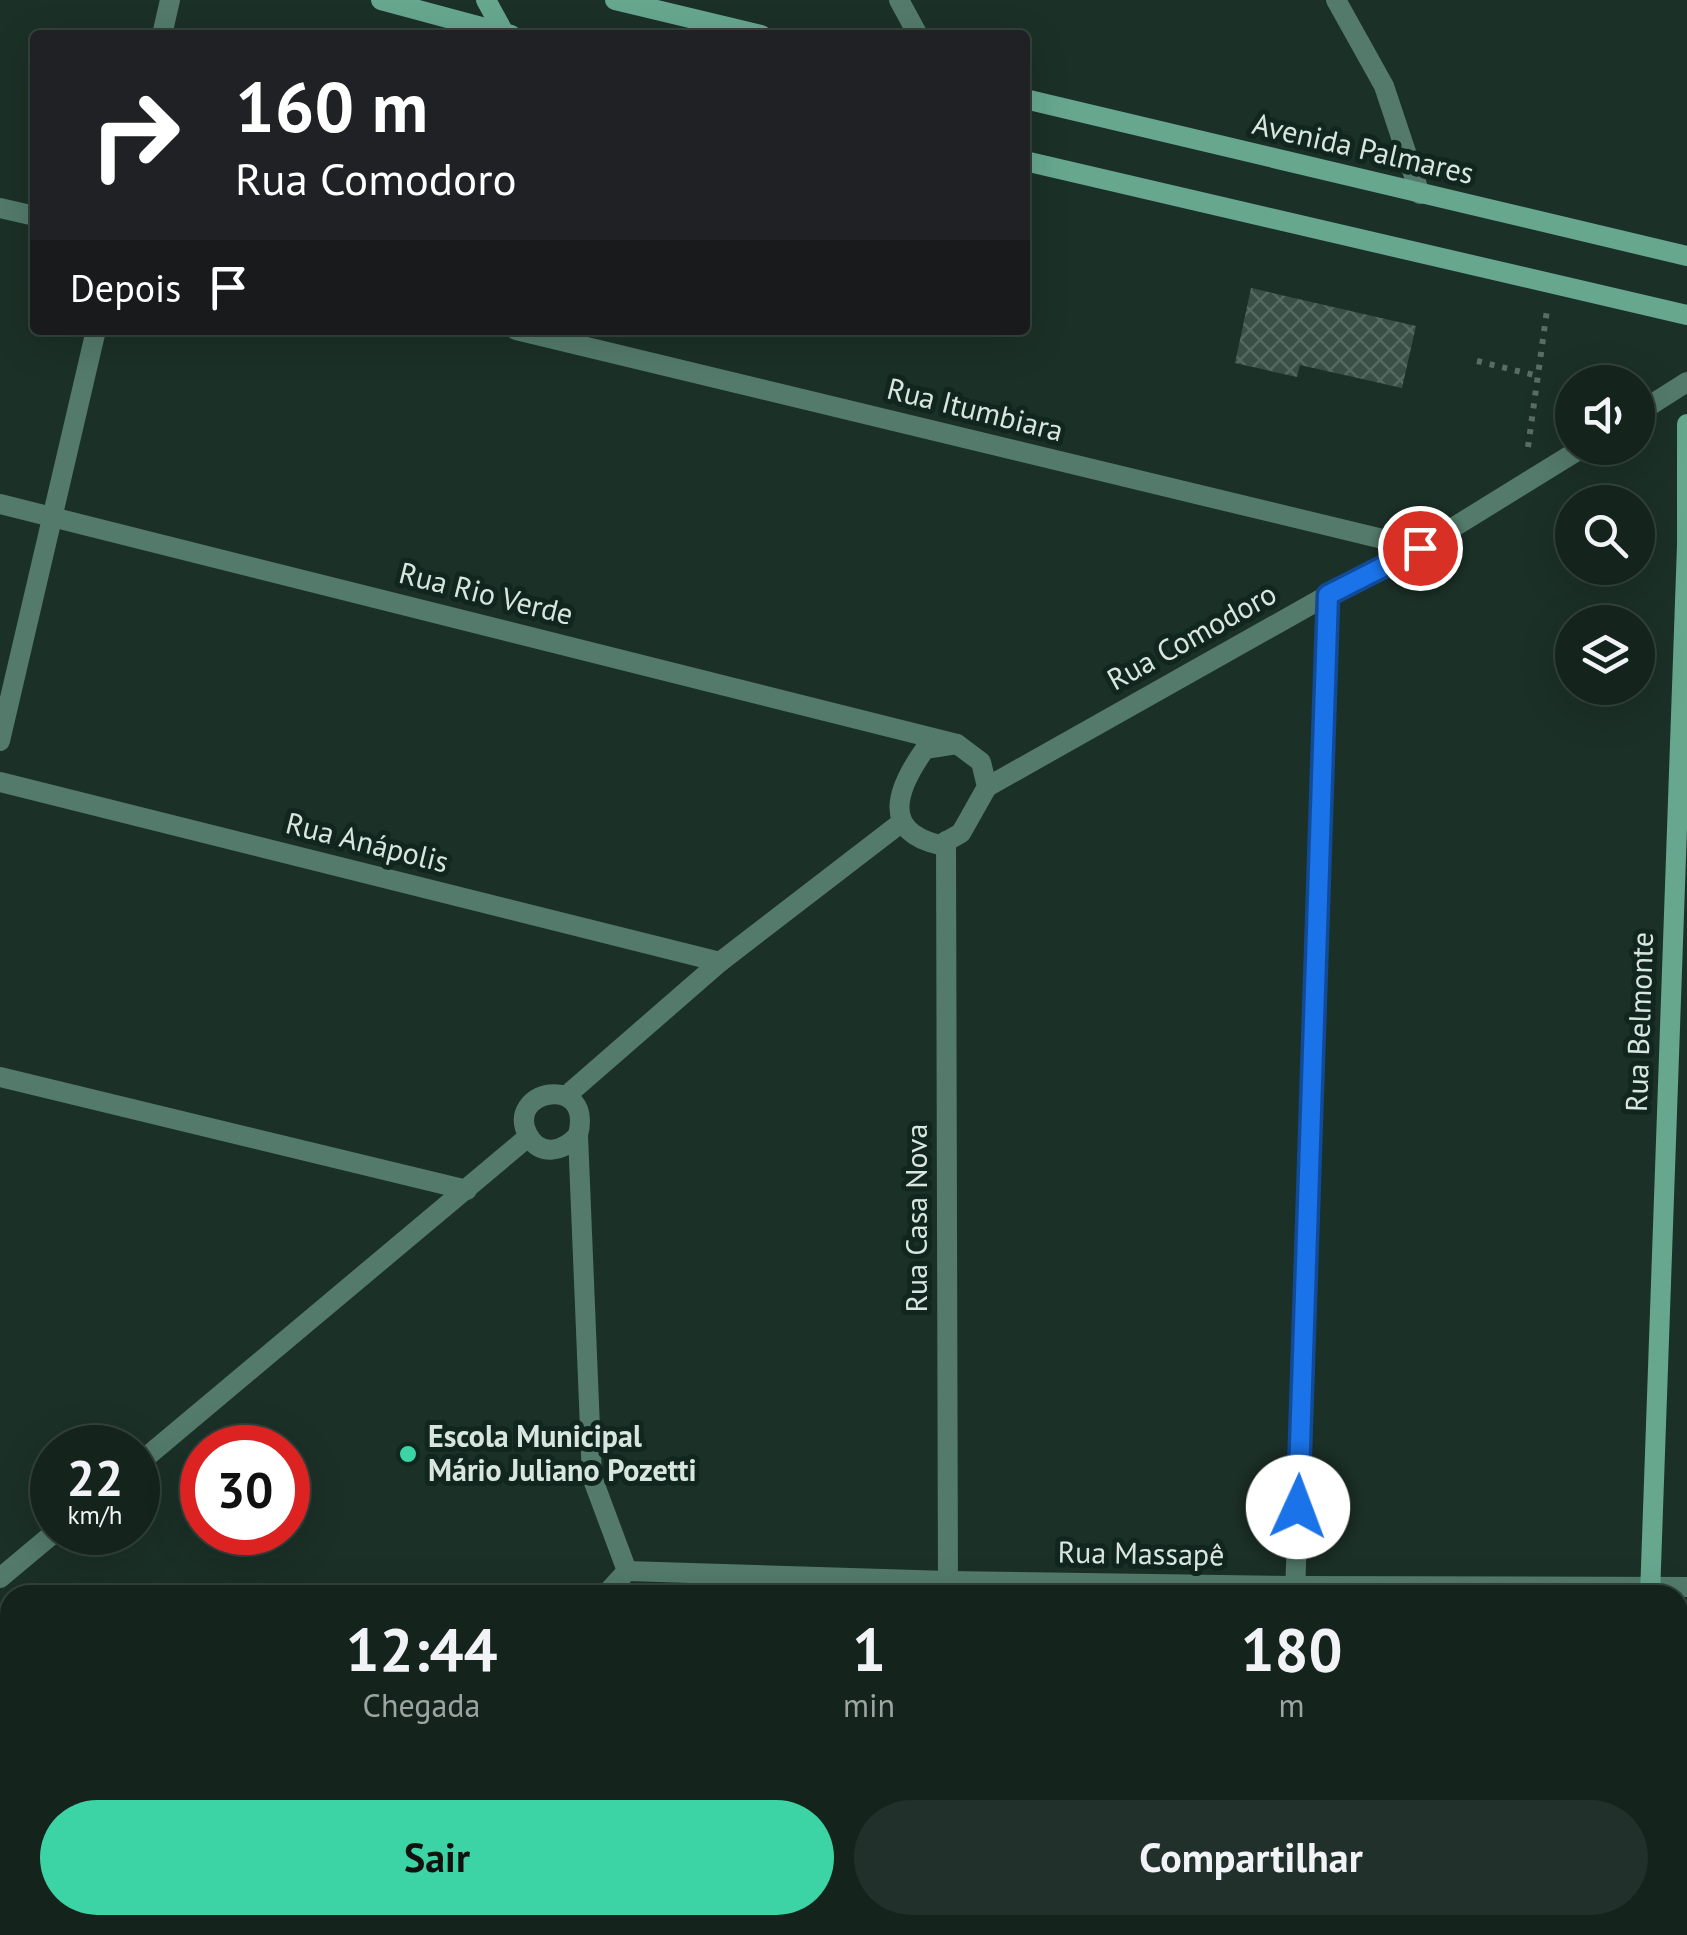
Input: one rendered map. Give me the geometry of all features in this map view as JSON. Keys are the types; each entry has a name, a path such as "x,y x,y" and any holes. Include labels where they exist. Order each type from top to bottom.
{"main road":[{"path":"381,0 492,30"},
{"path":"486,0 505,30"},
{"path":"616,0 740,30"},
{"name":"Avenida Palmares","path":"1030,99 1687,256"},
{"path":"1030,162 1687,315"},
{"name":"Rua Belmonte","path":"1650,1585 1686,564 1687,424"}],"street":[{"path":"163,30 170,0"},
{"path":"899,0 915,30"},
{"path":"1336,0 1384,86 1420,194"},
{"path":"0,208 30,215"},
{"path":"0,740 95,335"},
{"name":"Rua Itumbiara","path":"537,335 1420,548"},
{"path":"1655,402 1687,382"},
{"name":"Rua Comodoro","path":"987,787 1328,595 1420,548 1555,465"},
{"name":"Rua Rio Verde","path":"0,504 957,744"},
{"path":"1295,1585 1328,595"},
{"path":"957,744 981,762 987,787 961,833 940,845 923,841 902,822 897,806 909,772 925,749 957,744"},
{"name":"Rua Anápolis","path":"0,782 720,962"},
{"path":"566,1096 720,962 902,822"},
{"name":"Rua Casa Nova","path":"946,841 948,1585"},
{"path":"0,1077 467,1190"},
{"path":"578,1135 568,1146 554,1151 539,1148 528,1137 524,1123 527,1109 537,1098 551,1092 566,1096 577,1106 582,1121 578,1135 592,1477 627,1571 614,1585"},
{"path":"160,1446 528,1137"},
{"path":"0,1578 30,1553"},
{"name":"Rua Massapê","path":"627,1571 891,1585"}],"path":[{"path":"1527,450 1547,309"},
{"path":"1477,361 1538,376"}],"building":[{"path":"1251,288 1416,326 1402,388 1300,365 1297,377 1235,363"}],"place":[{"name":"Escola Municipal Mário Juliano Pozetti","path":"408,1454"}],"route":[{"path":"1298,1507 1328,595 1420,548"}]}
